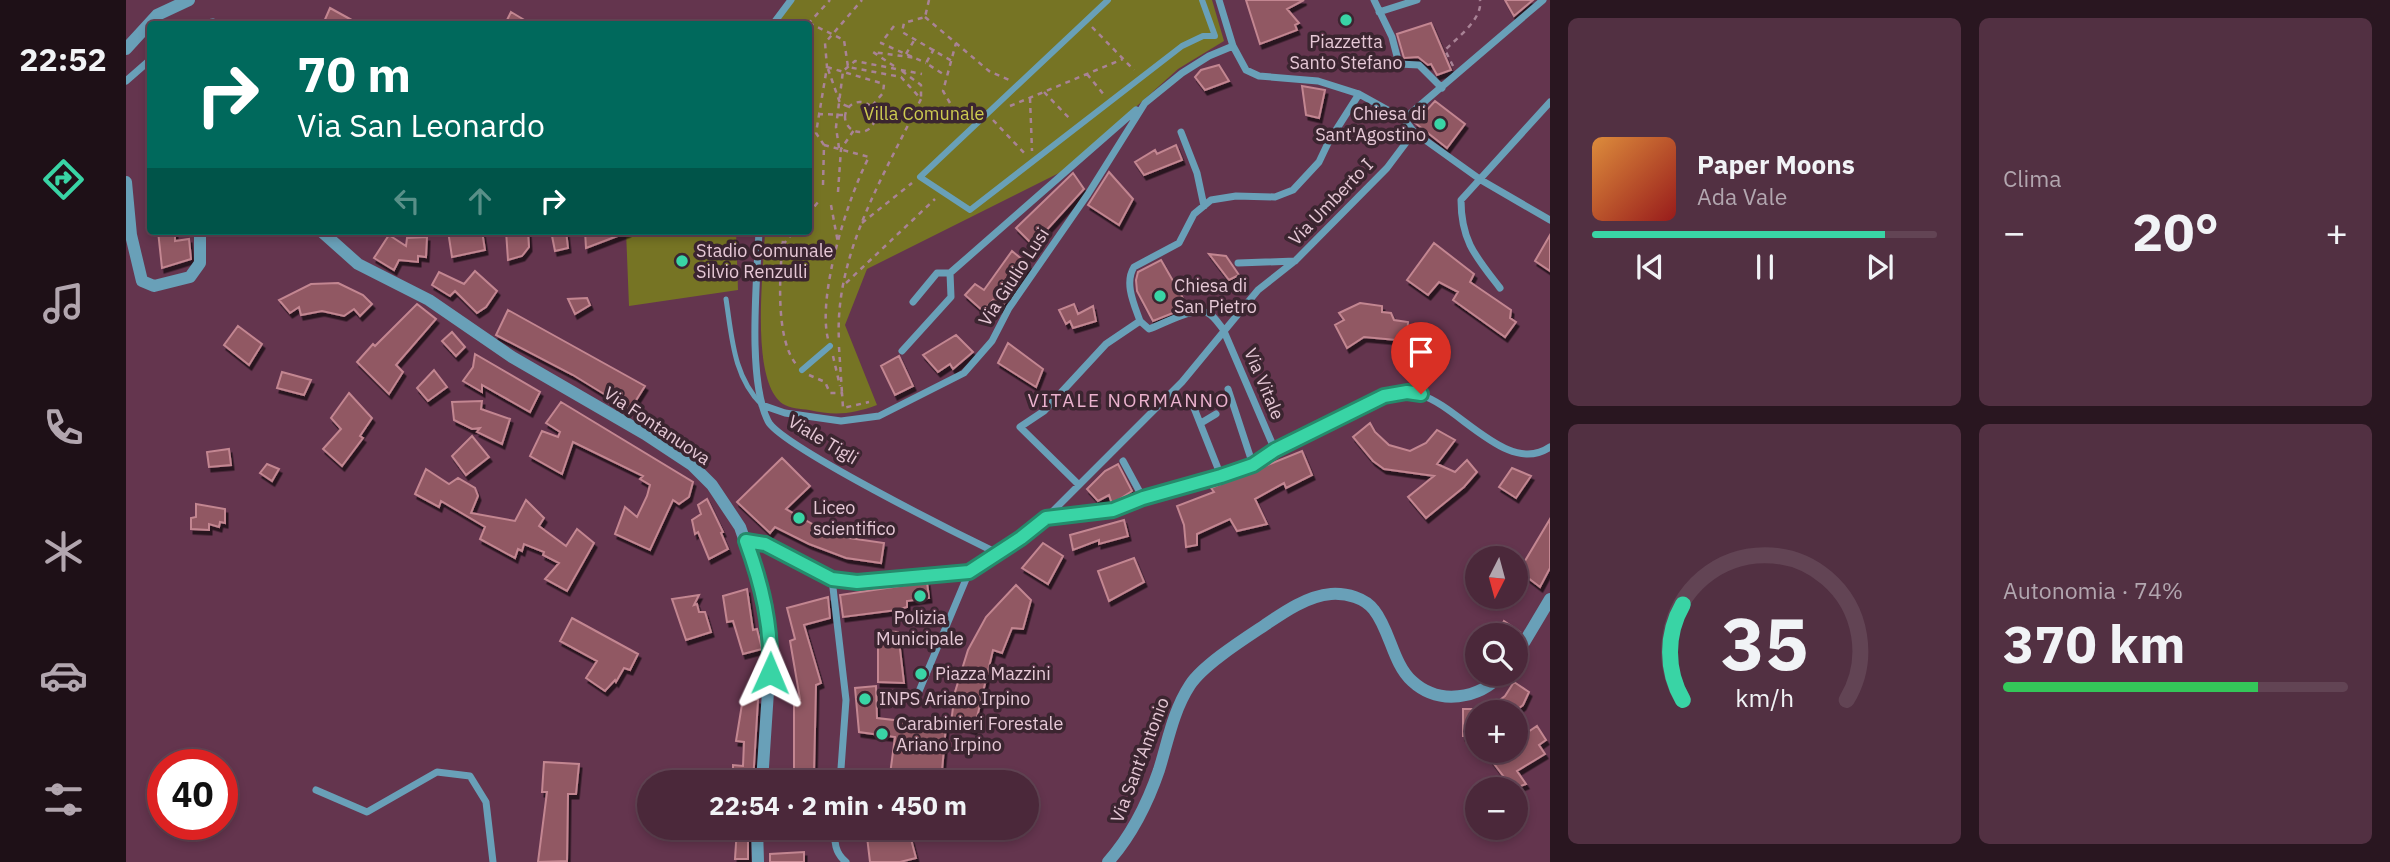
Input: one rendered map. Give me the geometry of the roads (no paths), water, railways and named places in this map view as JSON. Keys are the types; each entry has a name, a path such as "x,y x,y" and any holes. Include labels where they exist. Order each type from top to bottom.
{"street":[{"path":"152,21 158,15 189,0"},
{"path":"775,21 791,0"},
{"path":"1108,0 920,177 970,210 1182,46 1203,36 1215,36 1202,0"},
{"path":"1219,0 1233,46 1246,70 1259,76 1318,81 1359,94 1404,119 1414,132 1481,180 1550,220"},
{"path":"1374,0 1392,37 1399,64 1419,65 1443,89"},
{"path":"1379,12 1417,0"},
{"path":"1404,119 1443,89 1543,0"},
{"path":"126,49 147,27"},
{"name":"Via Giulio Lusi","path":"762,405 785,413 841,421 879,416 964,373 992,341 1009,308 1088,194 1145,103 1182,73 1209,56 1233,46"},
{"path":"126,81 147,63"},
{"path":"1223,329 1211,314 1204,311 1149,329 1140,321 1131,298 1130,273 1134,267 1179,243 1194,214 1212,200 1236,196 1275,197 1293,190 1320,162 1329,141 1359,94"},
{"path":"1500,288 1469,248 1461,225 1461,200 1550,102"},
{"path":"913,302 937,273 950,274 1145,103"},
{"path":"1181,132 1197,173 1204,206"},
{"name":"Via Umberto I","path":"969,572 1046,518 1182,382 1223,329 1258,290 1296,260 1387,168 1414,132"},
{"path":"126,182 131,235 142,281 154,286 190,277 200,262 200,235"},
{"name":"Via Fontanuova","path":"325,235 358,264 429,300 512,357 645,435 692,466 712,485 740,527 767,604 771,646 763,770"},
{"path":"759,235 756,334 762,405"},
{"name":"Via Umberto I","path":"1238,263 1296,260"},
{"path":"902,351 951,297 950,274"},
{"path":"1079,485 1020,428 1044,411 1105,344 1140,321"},
{"name":"Via Vitale","path":"1223,329 1275,450"},
{"path":"802,370 830,346"},
{"path":"1228,388 1253,465"},
{"path":"1046,518 1113,510 1143,498 1253,465 1275,450 1384,396 1407,392 1436,401 1484,436 1521,456 1538,455 1550,447"},
{"path":"1192,403 1221,476"},
{"name":"Viale Tigli","path":"762,405 769,424 817,457 997,553"},
{"path":"1201,424 1216,415"},
{"path":"1123,461 1143,498"},
{"path":"746,541 765,544 832,579 857,582 969,572 917,696"},
{"path":"832,579 846,700 841,770"},
{"name":"Via Sant'Antonio","path":"1108,862 1137,823 1159,770 1178,708 1191,682 1247,637 1307,600 1329,594 1345,594 1360,599 1374,610 1411,680 1432,693 1453,697 1473,694 1485,686"},
{"path":"1528,636 1550,599"},
{"path":"316,790 367,812 437,772 470,776 486,802 493,862"},
{"path":"757,840 758,862"},
{"path":"836,840 836,848 846,862"}],"lane":[{"path":"726,299 735,356 750,393 762,405"}],"place":[{"name":"Piazzetta Santo Stefano","path":"1346,20"},
{"name":"Chiesa di Sant'Agostino","path":"1440,124"},
{"name":"Stadio Comunale Silvio Renzulli","path":"682,261"},
{"name":"Chiesa di San Pietro","path":"1160,296"},
{"name":"Liceo scientifico","path":"799,518"},
{"name":"Polizia Municipale","path":"920,596"},
{"name":"Piazza Mazzini","path":"921,674"},
{"name":"INPS Ariano Irpino","path":"865,699"},
{"name":"Carabinieri Forestale Ariano Irpino","path":"882,734"}],"district":[{"name":"VITALE NORMANNO","path":"1129,400"}],"park label":[{"name":"Villa Comunale","path":"924,114"}]}
